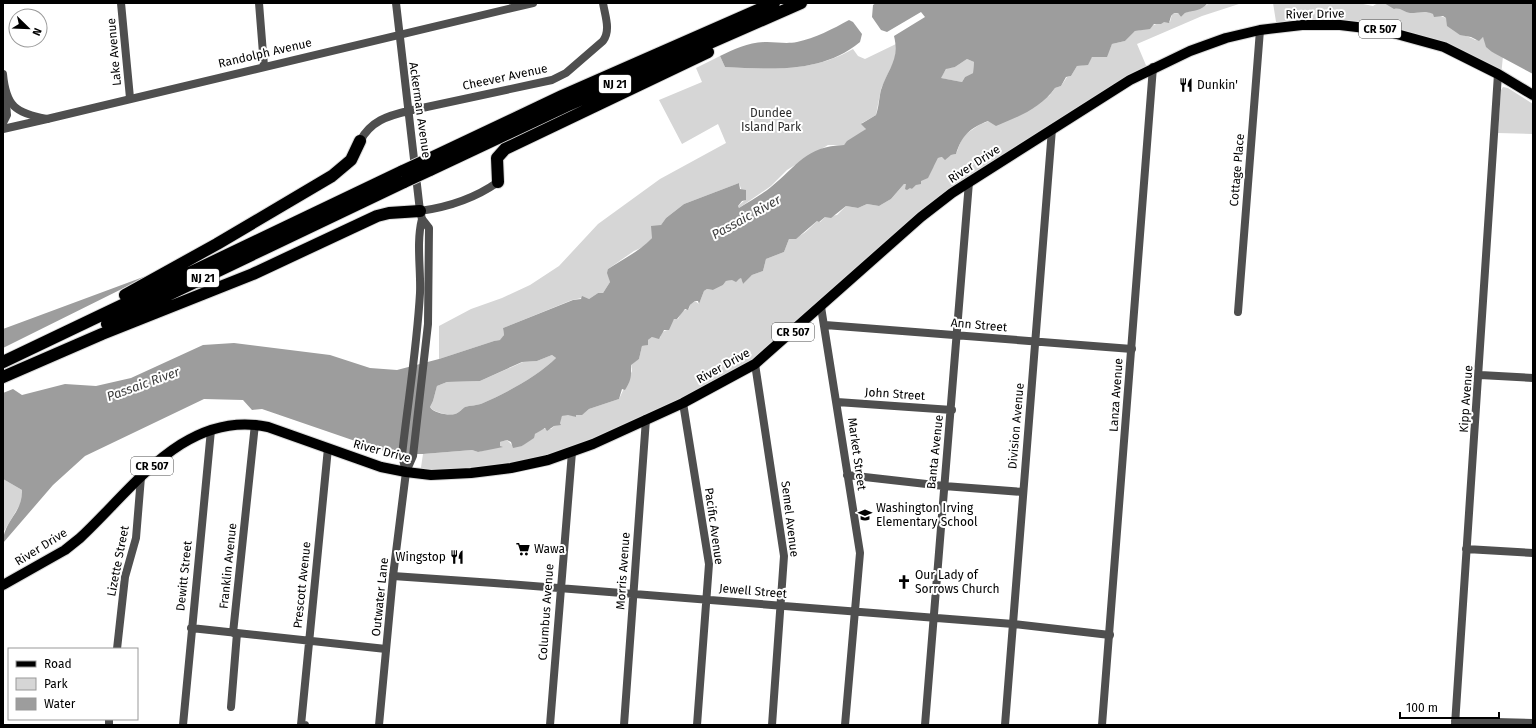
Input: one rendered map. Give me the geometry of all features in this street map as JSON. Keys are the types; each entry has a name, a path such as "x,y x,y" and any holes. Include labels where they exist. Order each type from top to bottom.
{"highway":[{"name":"NJ 21","path":"430,164 568,93 774,3"},
{"name":"NJ 21","path":"3,362 430,164 800,3"},
{"path":"498,182 496,164 500,153 505,149 811,3"},
{"path":"3,357 94,311 170,270 332,176 351,160 360,141"},
{"name":"NJ 21","path":"3,374 404,176"},
{"path":"3,377 102,334 253,274 377,216 389,213 421,215"}],"main road":[{"name":"River Drive","path":"3,586 72,545 155,463 178,445 211,430 241,424 254,424 283,431 376,465 406,472 443,474 490,471 548,460 572,452 683,403 755,364 822,307 921,217 952,193 1153,67 1226,38 1260,30 1302,25 1340,25 1382,30 1444,47 1498,74 1533,95"}],"street":[{"name":"Lake Avenue","path":"121,3 130,98"},
{"path":"259,3 264,66"},
{"name":"Ackerman Avenue","path":"396,3 421,215 419,231 420,292 416,338"},
{"name":"Randolph Avenue","path":"3,129 533,3"},
{"name":"Cheever Avenue","path":"408,110 560,77 598,46 606,37 608,28 603,3"},
{"name":"Cottage Place","path":"1238,312 1260,30"},
{"name":"Lanza Avenue","path":"1102,725 1153,67"},
{"path":"3,74 7,115 3,123"},
{"name":"Kipp Avenue","path":"1455,723 1466,549 1480,375 1498,74"},
{"path":"5,92 14,106 24,113 47,119"},
{"path":"360,141 370,126 376,121 408,110"},
{"name":"Division Avenue","path":"1005,725 1052,129"},
{"path":"421,215 463,202 482,193 498,182"},
{"name":"Banta Avenue","path":"925,725 944,486 952,410 969,182"},
{"name":"Ackerman Avenue","path":"421,215 429,228 429,308 427,339"},
{"name":"Market Street","path":"822,307 860,553 845,725"},
{"name":"Ann Street","path":"825,325 1132,349"},
{"name":"Outwater Lane","path":"406,472 402,455 416,338"},
{"name":"Outwater Lane","path":"380,725 393,576 406,472 413,456 427,339"},
{"name":"Semel Avenue","path":"755,364 784,556 772,725"},
{"path":"1480,375 1533,378"},
{"name":"John Street","path":"837,402 952,410"},
{"name":"Pacific Avenue","path":"683,403 709,564 697,725"},
{"name":"Morris Avenue","path":"624,725 646,419"},
{"name":"Franklin Avenue","path":"230,707 235,633 254,424"},
{"name":"Dewitt Street","path":"183,725 191,628 211,430"},
{"name":"Prescott Avenue","path":"301,725 308,640 328,448"},
{"name":"Columbus Avenue","path":"550,725 572,452"},
{"path":"847,474 944,486 1023,492"},
{"name":"Lizette Street","path":"117,648 125,576 136,538 141,477"},
{"path":"1466,549 1533,553"},
{"name":"Jewell Street","path":"393,576 707,599 1013,624 1110,635"},
{"path":"191,628 386,649"},
{"path":"1455,723 1533,723"}],"green space":[{"path":"1208,3 1242,3 1202,16 1137,44 1148,70 969,182 755,364 548,460 420,474 423,454 472,450 478,452 500,446 500,442 507,440 512,445 522,446 541,429 551,429 554,426 561,424 559,423 562,416 568,414 576,417 576,415 584,413 589,409 619,399 632,371 631,364 639,359 642,346 647,345 648,340 652,337 660,338 662,332 667,330 674,319 678,319 682,311 689,309 690,305 695,301 699,304 704,291 707,289 713,290 723,285 726,281 741,278 743,284 752,275 763,271 766,259 784,252 789,239 801,235 817,221 820,222 825,217 837,215 846,206 858,208 867,204 879,206 891,199 904,184 912,189 934,166 938,158 956,154 963,136 979,125 1049,96 1055,88 1061,86 1067,77 1071,76 1077,66 1084,65 1092,57 1106,57 1112,44 1125,41 1135,31 1145,29 1161,22 1170,22 1172,14 1178,13 1181,17 1185,13 1207,5"},
{"path":"1273,3 1358,3 1373,6 1384,3 1394,8 1418,12 1426,11 1446,18 1452,26 1464,35 1475,40 1483,37 1492,52 1503,56 1501,76 1444,47 1382,30 1277,28"},
{"name":"Dundee Island Park","path":"896,44 895,60 881,89 876,115 862,123 866,129 844,145 828,145 787,170 771,186 739,208 738,206 745,200 739,183 684,204 666,218 652,238 643,247 634,251 608,269 610,282 603,293 598,293 589,299 582,298 572,300 503,328 504,335 501,340 439,359 439,326 471,309 502,298 530,285 559,266 598,224 660,179 726,143 718,124 682,144 659,100 702,82 696,68 720,56 725,67 774,69 806,66 822,62 853,49 858,56 865,59"},
{"path":"967,59 974,62 973,73 965,77 962,82 940,78 947,68 955,67"},
{"path":"1503,87 1508,88 1533,104 1533,134 1498,133 1501,90"},
{"path":"552,355 556,358 541,371 501,395 483,403 465,407 455,414 445,414 430,407 437,386 447,382 480,381 523,362 537,361"},
{"path":"3,479 22,490 22,501 3,533"}],"water":[{"name":"Passaic River","path":"876,3 1208,3 1200,9 1185,13 1181,17 1178,13 1174,13 1171,16 1169,23 1164,22 1161,24 1154,24 1150,29 1135,31 1125,41 1112,44 1107,57 1092,57 1088,65 1077,66 1071,76 1066,77 1061,86 1055,88 1043,101 1013,119 996,126 988,121 976,126 964,137 956,154 951,155 945,160 942,157 938,158 928,178 921,181 921,184 907,190 905,189 906,184 904,184 891,199 879,206 867,204 858,208 846,206 831,218 825,217 819,222 817,221 796,239 789,239 784,252 766,259 763,271 752,275 743,284 741,278 736,282 732,280 726,281 723,285 713,290 707,289 704,291 699,304 698,301 695,301 690,305 688,310 685,309 677,319 674,319 669,330 664,330 659,339 652,337 648,340 648,345 642,346 639,359 631,365 629,383 625,390 622,389 619,399 589,409 582,415 576,415 576,417 568,415 562,416 560,423 561,425 554,426 547,431 545,428 535,434 534,438 522,446 513,448 511,442 507,440 500,442 500,446 503,447 478,452 472,450 423,454 393,454 262,409 252,410 243,400 204,399 85,456 53,485 3,543 6,529 19,505 22,490 3,479 3,393 13,389 22,395 65,384 96,386 131,378 203,345 234,343 330,355 370,368 397,370 500,340 504,335 503,328 573,300 581,299 582,296 589,299 598,293 603,293 610,282 607,273 608,269 647,243 652,238 651,226 661,225 666,218 684,204 739,183 740,189 746,190 746,200 742,201 738,206 739,208 767,190 803,158 811,153 831,146 844,145 847,141 866,129 861,124 876,115 881,90 894,58 894,36 925,17 921,12 887,32 881,30 872,17 873,5","holes":["967,59 974,62 973,73 965,77 962,82 941,78 946,69 955,67","552,355 556,358 541,371 501,395 483,403 465,407 458,413 452,415 434,411 430,407 437,386 447,382 480,381 522,362 537,361"]},
{"path":"1384,3 1533,3 1533,74 1492,52 1486,47 1483,37 1479,41 1471,37 1460,35 1447,26 1446,18 1443,16 1434,17 1433,14 1427,12 1410,13 1394,9"},
{"path":"849,20 853,22 862,34 860,42 829,60 796,67 725,67 720,56 742,46 754,43 797,42 824,33"},
{"path":"154,273 3,348 3,329"}],"place":[{"name":"Dunkin'","path":"1186,85"},
{"name":"Washington Irving Elementary School","path":"865,515"},
{"name":"Wawa","path":"523,549"},
{"name":"Wingstop","path":"457,557"},
{"name":"Our Lady of Sorrows Church","path":"904,582"}]}
